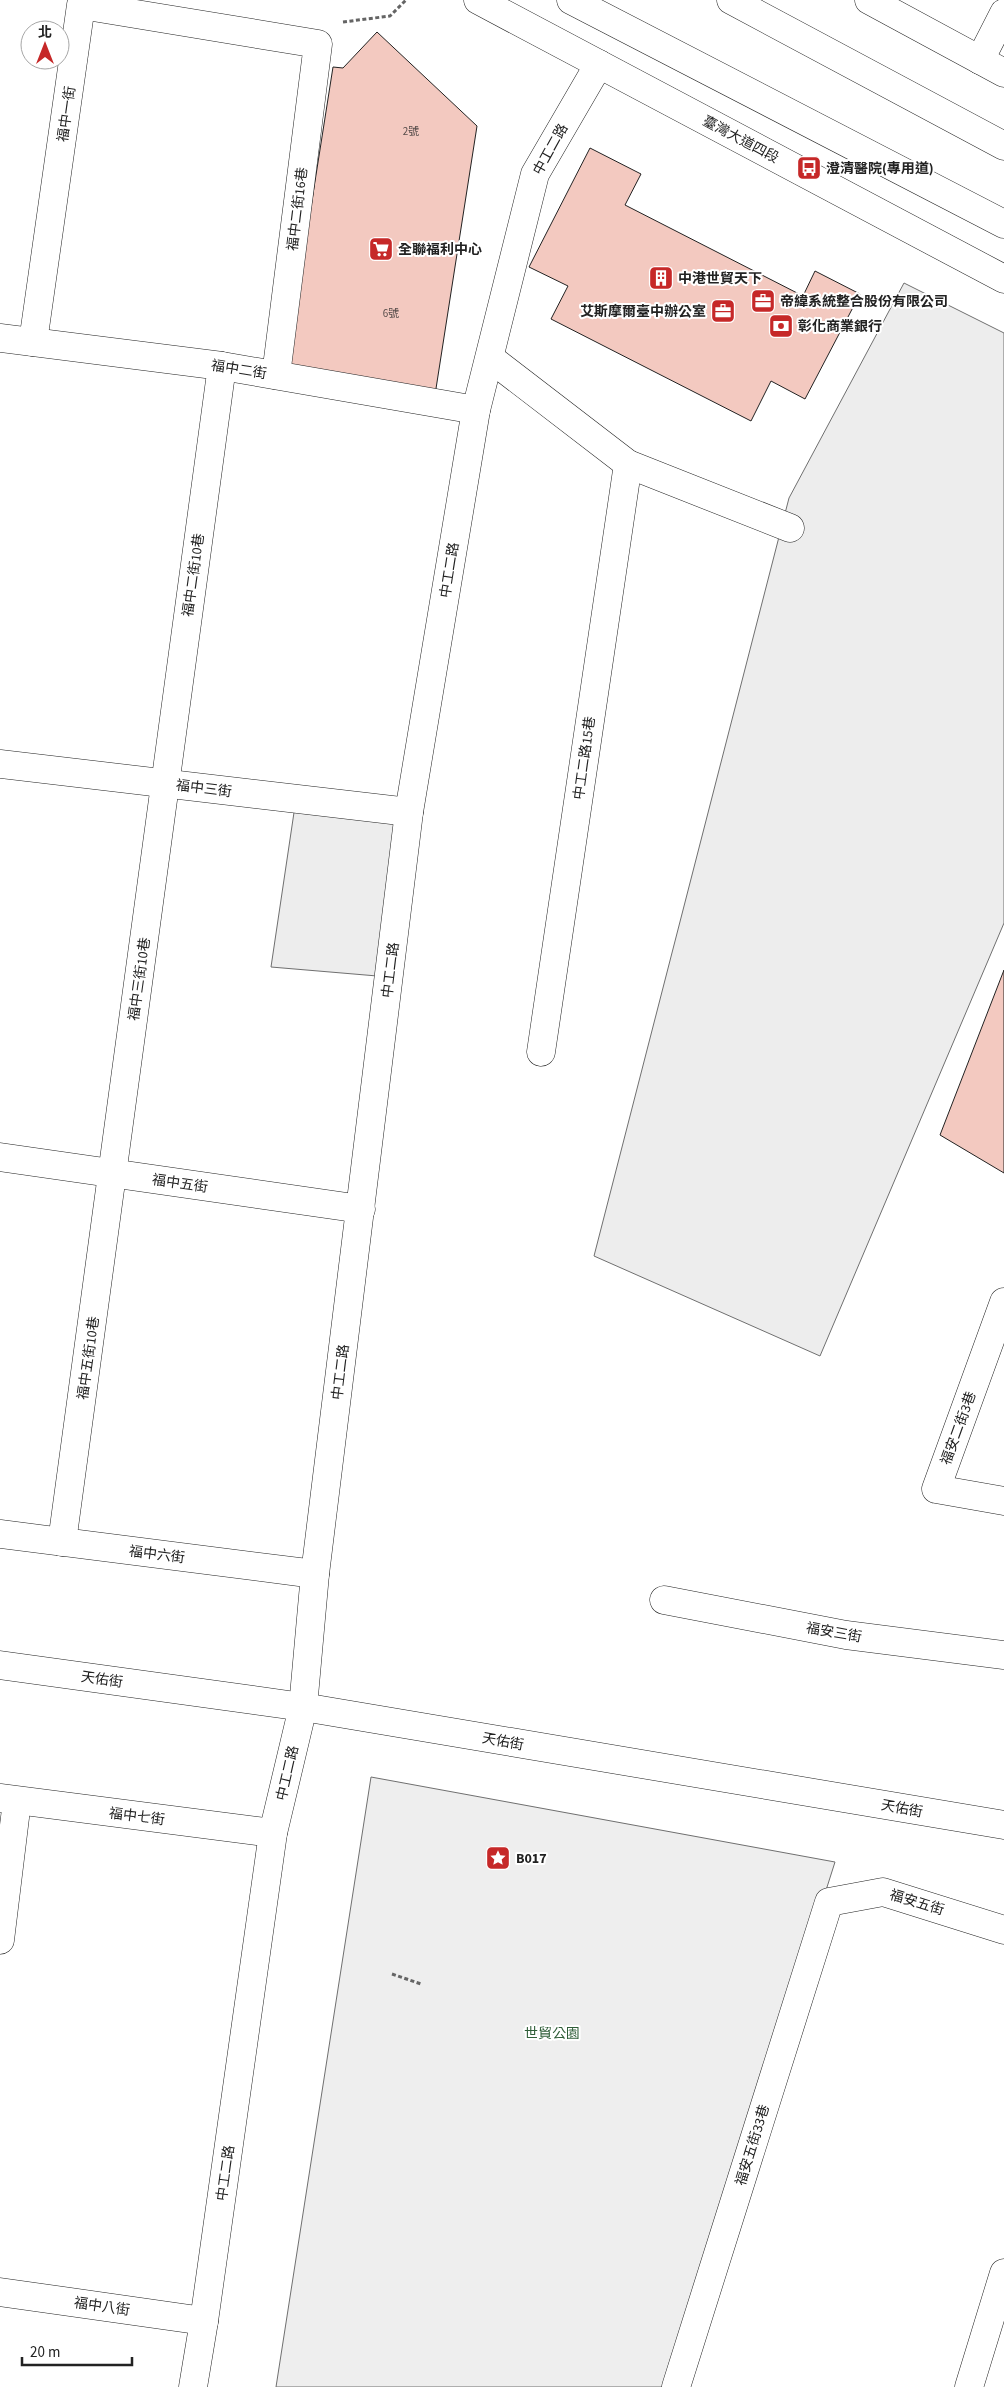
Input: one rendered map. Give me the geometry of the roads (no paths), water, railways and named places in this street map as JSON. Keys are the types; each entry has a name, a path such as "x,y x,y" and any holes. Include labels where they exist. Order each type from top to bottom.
{"street":[{"name":"臺灣大道四段","path":"478,0 1004,279"},
{"path":"571,0 1004,224"},
{"path":"731,0 1004,146"},
{"path":"869,0 1004,73"},
{"name":"福中一街","path":"33,342 81,6 318,44"},
{"path":"980,60 1004,13"},
{"name":"福中二街16巷","path":"276,375 318,44"},
{"name":"中工二路","path":"193,2387 273,1833 303,1707 315,1574 409,812 476,410 535,174 599,64"},
{"name":"福中二街","path":"0,338 222,366 476,410"},
{"path":"490,358 628,464 790,528"},
{"name":"福中二街10巷","path":"165,784 222,366"},
{"name":"中工二路15巷","path":"541,1052 628,464"},
{"name":"福中三街","path":"0,764 409,812"},
{"name":"福中三街10巷","path":"113,1174 165,784"},
{"name":"福中五街","path":"0,1158 361,1209"},
{"name":"福中五街10巷","path":"62,1542 113,1174"},
{"name":"福安二街3巷","path":"1004,1302 936,1489 1004,1501"},
{"name":"福中六街","path":"0,1534 315,1574"},
{"name":"福安三街","path":"664,1600 846,1635 1004,1655"},
{"name":"天佑街","path":"0,1665 303,1707 1004,1825"},
{"path":"0,1940 9,1800"},
{"name":"福中七街","path":"9,1800 273,1833"},
{"name":"福安五街","path":"829,1902 883,1892 1004,1930"},
{"name":"福安五街33巷","path":"676,2387 829,1902"},
{"path":"969,2387 1004,2273"},
{"name":"福中八街","path":"0,2292 204,2321"}],"place":[{"name":"澄清醫院(專用道)","path":"809,168"},
{"name":"全聯福利中心","path":"381,249"},
{"name":"中港世貿天下","path":"661,278"},
{"name":"帝緯系統整合股份有限公司","path":"763,301"},
{"name":"艾斯摩爾臺中辦公室","path":"723,311"},
{"name":"彰化商業銀行","path":"781,326"},
{"name":"B017","path":"498,1858"}],"park label":[{"name":"世貿公園","path":"552,2033"}]}
